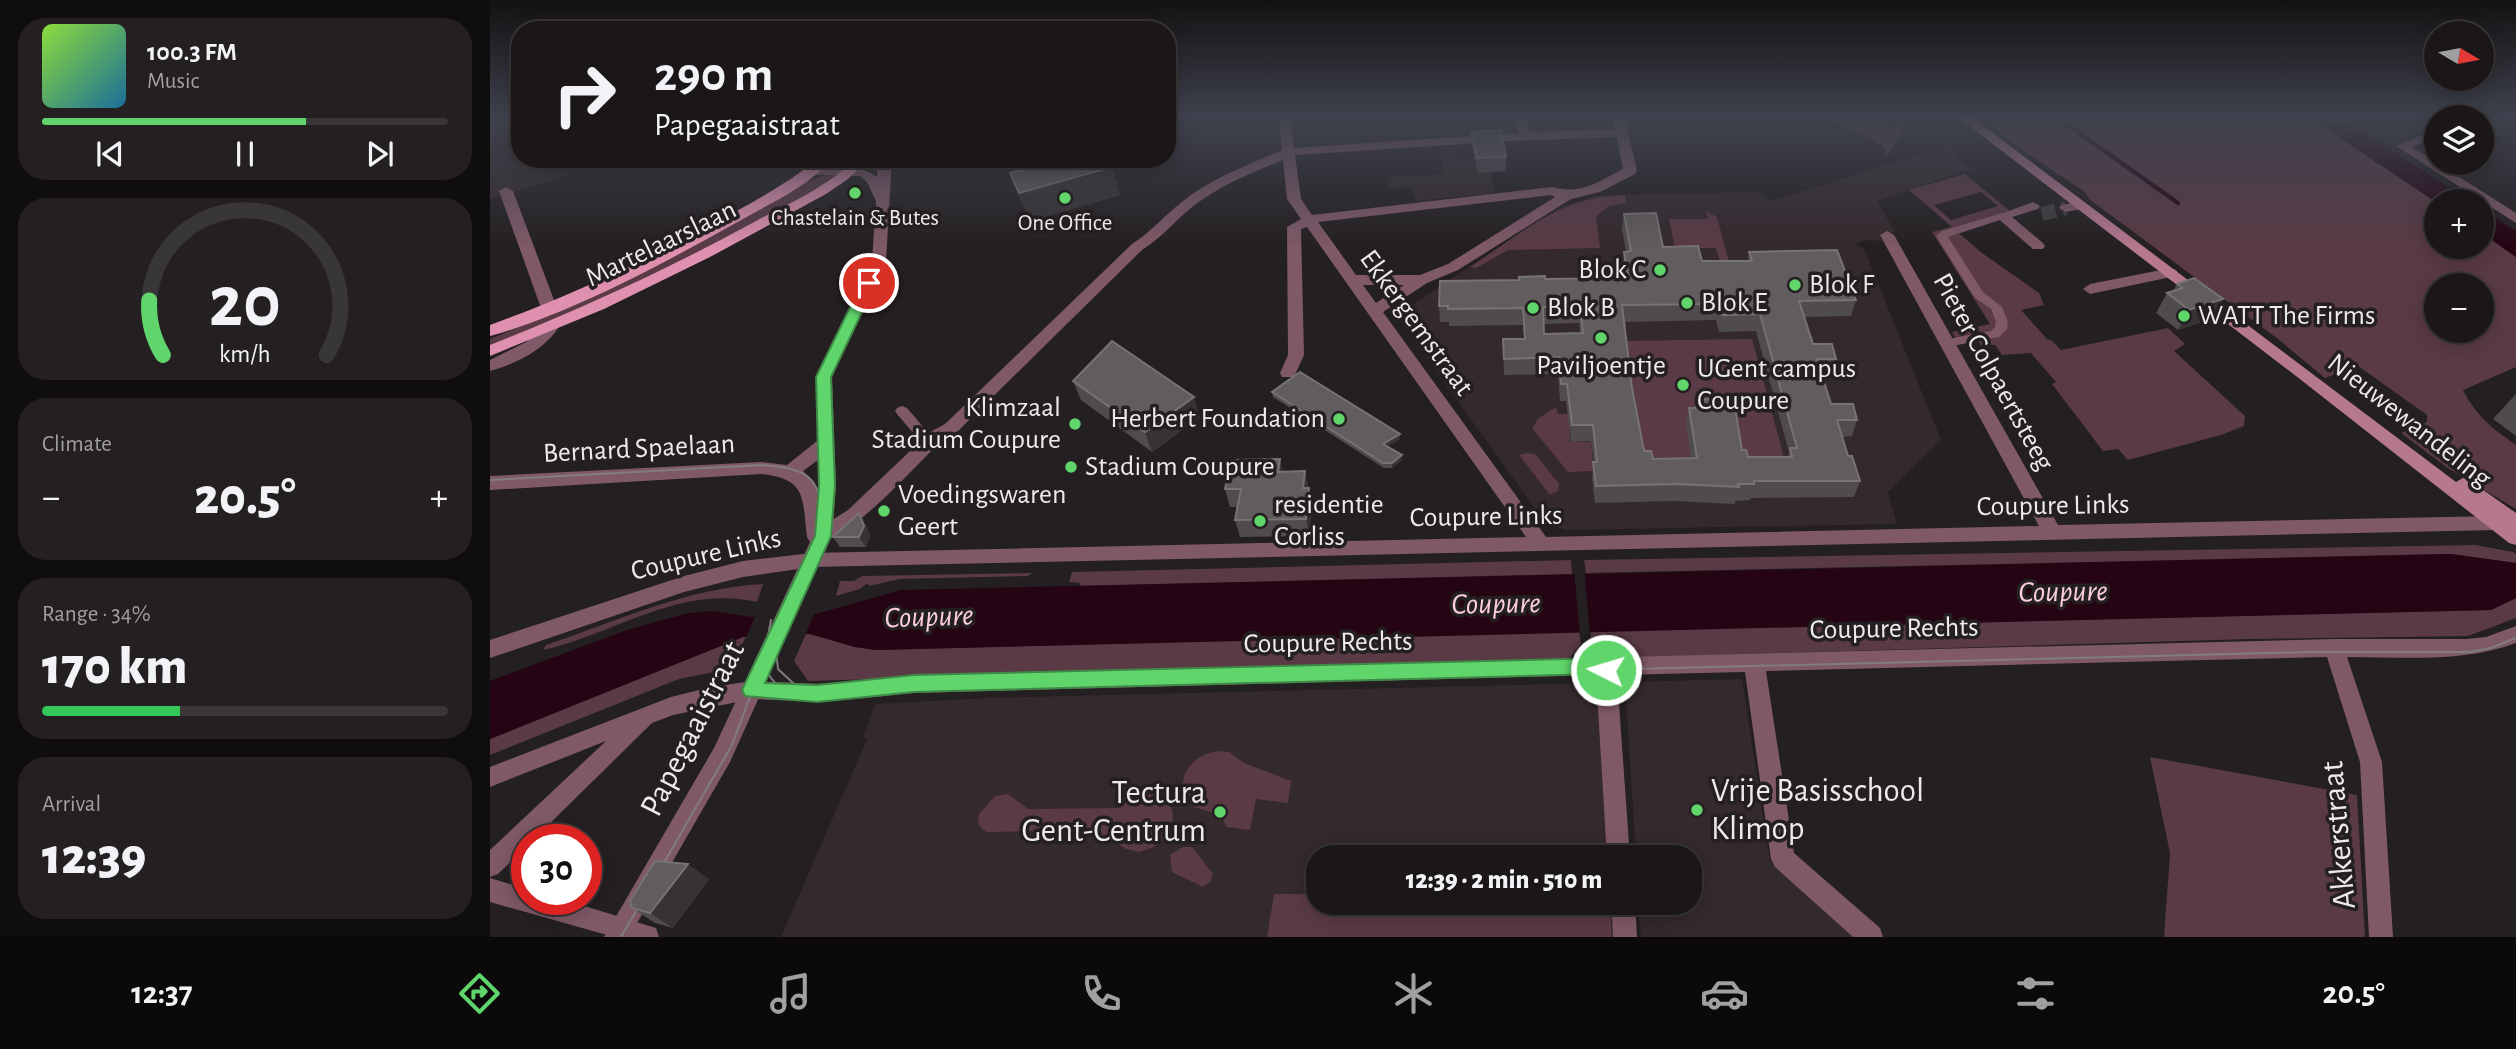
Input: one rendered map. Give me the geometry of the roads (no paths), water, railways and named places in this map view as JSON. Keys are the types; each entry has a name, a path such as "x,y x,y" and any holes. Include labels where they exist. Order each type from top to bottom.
{"main road":[{"name":"Nieuwewandeling","path":"2023,162 2068,202 2171,273 2302,372 2510,520 2516,538"},
{"name":"Martelaarslaan","path":"490,331 549,308 699,237 816,168"},
{"name":"Martelaarslaan","path":"490,351 551,327 670,272 821,191 854,168"}],"street":[{"path":"817,547 854,515 928,434 951,428 1137,247 1153,237 1187,204 1223,181 1267,162"},
{"name":"Ekkergemstraat","path":"1290,162 1294,199 1541,544"},
{"path":"1376,310 1422,280 1453,267 1566,196 1595,189 1630,171 1628,162"},
{"path":"817,547 827,486 824,377 879,261 884,168"},
{"path":"813,171 851,171 873,178 881,201"},
{"path":"2447,175 2516,219"},
{"path":"506,191 549,308"},
{"path":"1289,373 1296,355 1297,289 1293,229 1319,217 1407,205 1552,191 1566,196"},
{"path":"1947,343 1995,334 2001,329 2002,321 1996,307 1979,295 1942,236 2002,216 2035,212"},
{"path":"2002,216 2038,246"},
{"name":"Pieter Colpaertsteeg","path":"1887,235 2053,534"},
{"path":"2090,289 2171,273"},
{"path":"1353,280 1422,280"},
{"name":"Martelaarslaan","path":"490,366 544,338 551,327"},
{"path":"902,411 928,434"},
{"path":"817,547 811,490 805,481 791,472 825,444"},
{"name":"Bernard Spaelaan","path":"490,483 761,468 791,472"},
{"name":"Coupure Links","path":"490,649 684,584 817,547 1541,544 2053,534 2510,520"},
{"name":"Papegaaistraat","path":"619,932 717,766 817,547"},
{"name":"Coupure Rechts","path":"490,777 648,715 698,699 752,690 823,693 914,684 2333,648 2466,648 2487,645 2516,634"},
{"name":"Akkerstraat","path":"2333,648 2342,666 2371,762 2381,937"},
{"path":"1754,662 1783,859 1871,937"},
{"path":"1605,666 1618,845"},
{"path":"490,866 648,715"},
{"path":"490,890 619,932 647,937"},
{"path":"1624,915 1625,937"}],"water":[{"path":"2376,162 2409,162 2424,171 2424,175 2430,175 2451,189 2424,189 2424,194"},
{"path":"2494,217 2516,231 2516,257 2494,241"},
{"name":"Coupure","path":"2451,554 2516,563 2516,598 2491,610 876,650 810,634 743,637 490,739 490,681 627,630 688,613 713,611 751,617 816,614 901,590"}],"waterway":[{"path":"2120,162 2178,203"}],"tunnel":[{"path":"2042,214 2066,208"}],"tram line":[{"path":"490,480 762,465 803,473 813,482 819,497 817,534 803,575 778,626"},
{"path":"783,616 775,642 778,669 794,684 815,689"},
{"path":"771,620 765,657 771,678 783,688 819,697 862,695 918,687 2311,652 2470,652 2491,648 2516,638"},
{"path":"621,937 732,745 764,658"}],"place":[{"name":"Chastelain & Butes","path":"855,193"},
{"name":"One Office","path":"1065,198"},
{"name":"Blok C","path":"1660,270"},
{"name":"Blok F","path":"1795,285"},
{"name":"Blok E","path":"1687,303"},
{"name":"Blok B","path":"1533,308"},
{"name":"WATT The Firms","path":"2184,316"},
{"name":"Paviljoentje","path":"1601,338"},
{"name":"UGent campus Coupure","path":"1683,385"},
{"name":"Herbert Foundation","path":"1339,419"},
{"name":"Klimzaal Stadium Coupure","path":"1075,424"},
{"name":"Stadium Coupure","path":"1071,467"},
{"name":"Voedingswaren Geert","path":"884,511"},
{"name":"residentie Corliss","path":"1260,521"},
{"name":"Vrije Basisschool Klimop","path":"1697,810"},
{"name":"Tectura Gent-Centrum","path":"1220,812"}]}
